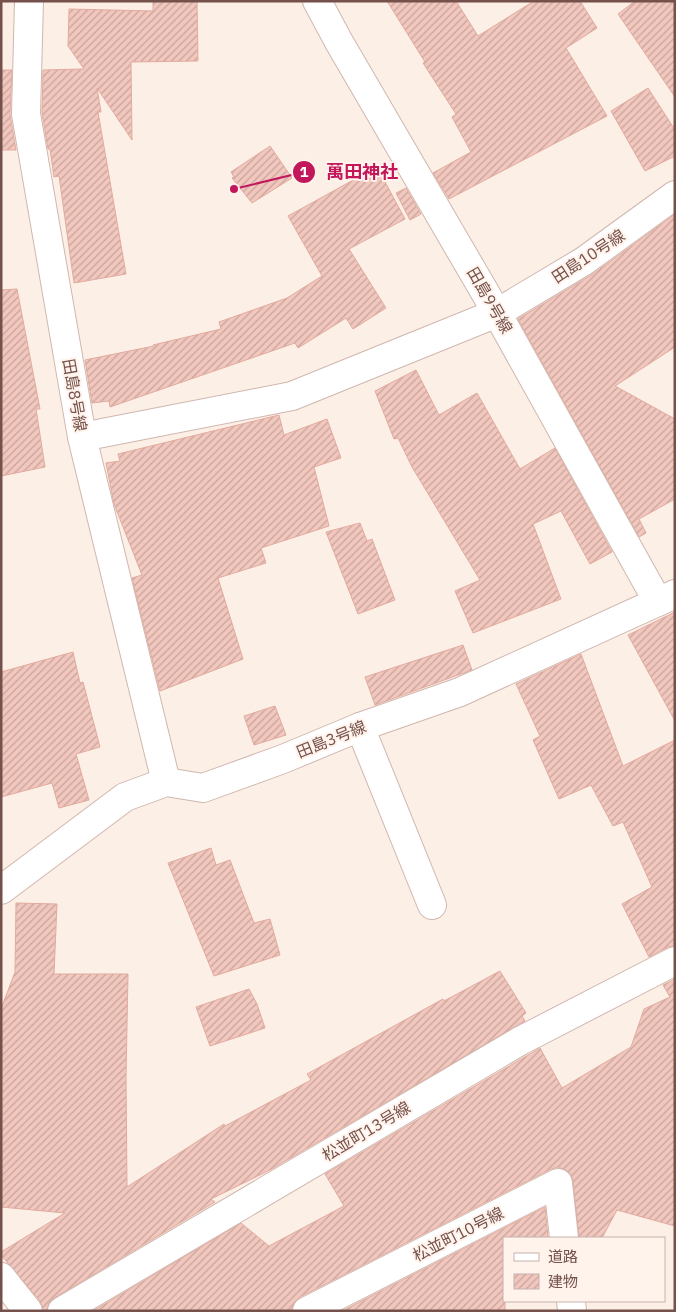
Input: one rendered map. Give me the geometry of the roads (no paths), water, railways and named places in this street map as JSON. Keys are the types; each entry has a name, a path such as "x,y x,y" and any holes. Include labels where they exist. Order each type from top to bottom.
{"street":[{"name":"田島8号線","path":"29,1 26,114 82,437 166,782"},
{"name":"田島9号線","path":"318,1 338,42 666,598"},
{"name":"田島10号線","path":"82,437 292,396 497,313 584,262 675,195"},
{"name":"田島3号線","path":"1,890 125,797 166,782 203,788 283,759 360,727 460,692 666,598"},
{"path":"360,727 432,905"},
{"name":"松並町13号線","path":"62,1311 520,1040 675,960"},
{"name":"松並町10号線","path":"308,1311 558,1182 564,1237"},
{"path":"1,1277 28,1311"}],"place":[{"name":"萬田神社","path":"234,189"}]}
